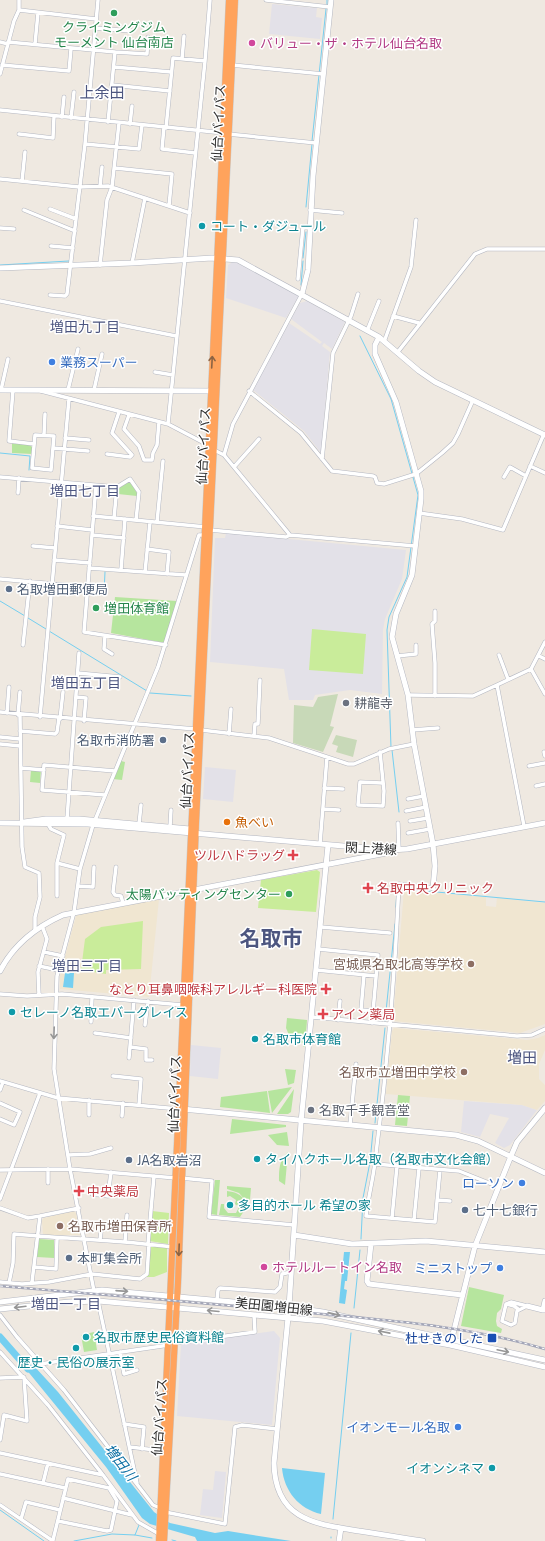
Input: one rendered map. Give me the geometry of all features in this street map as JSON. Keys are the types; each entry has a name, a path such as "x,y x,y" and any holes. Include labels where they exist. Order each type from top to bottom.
{"highway":[{"name":"仙台バイパス","path":"174,1296 192,832 207,531 208,445 213,391 226,133 229,0"},
{"name":"仙台バイパス","path":"226,133 232,65 235,0"},
{"name":"仙台バイパス","path":"207,531 214,450 213,391"},
{"name":"仙台バイパス","path":"181,1109 182,1005 190,890"},
{"name":"仙台バイパス","path":"159,1541 163,1512 174,1308 173,1247 179,1178"},
{"name":"仙台バイパス","path":"163,1512 163,1451 172,1344"},
{"name":"仙台バイパス","path":"161,1532 164,1541"}],"street":[{"path":"0,73 19,10 19,0"},
{"path":"50,295 65,296 67,294 85,144 98,0"},
{"path":"168,424 210,0"},
{"path":"266,0 327,7"},
{"path":"224,455 232,424 302,294 308,270 314,142 327,7 331,0"},
{"path":"19,10 96,19"},
{"path":"34,44 38,12"},
{"path":"96,28 132,31"},
{"path":"182,59 184,36"},
{"path":"0,42 34,44 71,49 147,54 148,37"},
{"path":"2,65 69,71 71,49"},
{"path":"108,122 115,52"},
{"path":"195,153 162,149 173,58 205,61"},
{"path":"232,65 321,74"},
{"path":"114,67 171,72"},
{"path":"112,86 170,91"},
{"path":"72,118 74,92"},
{"path":"62,117 64,97"},
{"path":"130,124 132,106"},
{"path":"0,110 314,142"},
{"path":"20,134 53,138 54,116"},
{"path":"100,265 107,200 112,187 115,168 119,123"},
{"path":"85,144 139,149 142,125"},
{"path":"22,181 25,152"},
{"path":"100,186 102,167"},
{"path":"115,168 172,174 169,206"},
{"path":"0,178 80,187 112,187 190,213"},
{"path":"132,264 144,198"},
{"path":"50,209 76,219"},
{"path":"24,210 75,230"},
{"path":"310,210 342,213"},
{"path":"384,342 411,267 416,220"},
{"path":"0,228 14,230"},
{"path":"298,279 303,228 310,228"},
{"path":"51,246 73,248"},
{"path":"397,353 470,259 480,251 493,249 545,249"},
{"path":"0,268 132,264 220,258 238,260 367,331 384,342 428,378 544,435 503,530 462,518 419,513"},
{"path":"322,459 333,352 358,294"},
{"path":"0,301 176,336"},
{"path":"367,331 379,301"},
{"path":"393,316 419,323"},
{"path":"378,338 374,350 376,358 396,402 414,475 421,491 413,546 411,579 394,622 392,637 408,695 414,744 433,844 435,866 433,888 399,884 389,1025 375,1164 368,1195 366,1216 435,1222 440,1170"},
{"path":"68,390 78,349"},
{"path":"94,390 102,354"},
{"path":"8,359 0,390 213,391"},
{"path":"155,372 173,375"},
{"path":"36,389 129,415 168,424 208,445"},
{"path":"13,390 9,441 34,444"},
{"path":"250,391 301,433 334,473 373,476 379,484 390,483 414,475 453,443 473,400"},
{"path":"40,717 69,399"},
{"path":"107,454 130,457 132,455 112,433 119,412"},
{"path":"44,435 45,414"},
{"path":"129,415 124,429 139,446 144,460 152,460 153,453 157,446 159,422"},
{"path":"35,434 44,435 54,436 51,470 32,468 35,434"},
{"path":"65,438 89,440"},
{"path":"234,467 258,439"},
{"path":"53,448 88,452"},
{"path":"214,450 224,455 290,535"},
{"path":"157,522 163,461"},
{"path":"530,466 545,473"},
{"path":"504,476 510,467 526,476"},
{"path":"0,477 117,488 130,479 139,492 136,520"},
{"path":"18,493 20,478"},
{"path":"96,486 84,632 166,645"},
{"path":"114,518 117,488"},
{"path":"94,516 157,522 207,531 286,537 290,535 413,546"},
{"path":"121,570 125,519"},
{"path":"145,572 150,522"},
{"path":"57,526 92,530"},
{"path":"94,1291 92,1274 70,1169 58,1098 53,1057 58,970 74,912 80,869 94,822 166,645 199,535 207,531"},
{"path":"92,535 124,538"},
{"path":"34,546 55,548"},
{"path":"147,549 169,552 167,574"},
{"path":"54,560 121,570 186,575"},
{"path":"0,579 88,587"},
{"path":"23,645 30,581"},
{"path":"434,696 435,663 432,624 435,621 435,611"},
{"path":"105,636 104,649 112,654"},
{"path":"408,695 473,696 531,669 545,642"},
{"path":"397,656 416,654 416,645"},
{"path":"67,819 80,653"},
{"path":"499,655 508,680"},
{"path":"539,656 545,659"},
{"path":"531,669 545,694"},
{"path":"78,673 120,676"},
{"path":"254,736 255,724 258,724 260,680"},
{"path":"497,685 524,826"},
{"path":"540,686 545,685"},
{"path":"7,713 9,687"},
{"path":"20,692 19,715 22,822 25,867 39,873 40,897 35,916 34,931"},
{"path":"20,731 55,734 57,732 63,692"},
{"path":"76,697 86,698 84,720"},
{"path":"229,734 232,709"},
{"path":"0,712 269,738 351,764 392,748 414,744"},
{"path":"412,730 438,728"},
{"path":"0,737 20,739"},
{"path":"0,744 20,746"},
{"path":"380,752 384,792 383,806 358,804 360,782 382,783"},
{"path":"320,844 327,757"},
{"path":"529,766 545,764"},
{"path":"105,795 42,790 44,765 115,771"},
{"path":"21,768 44,770"},
{"path":"536,786 545,784"},
{"path":"324,788 343,789"},
{"path":"408,799 424,796"},
{"path":"139,824 141,805"},
{"path":"406,811 426,807"},
{"path":"323,809 339,810"},
{"path":"170,827 171,810"},
{"path":"410,821 428,818"},
{"name":"閖上港線","path":"22,822 29,820 67,819 328,845 399,850 545,823"},
{"name":"閖上港線","path":"0,823 22,822 48,824 94,822 139,824 170,827 192,832"},
{"path":"398,823 399,850"},
{"path":"48,824 51,829 64,835 58,863 57,896"},
{"path":"408,833 430,829"},
{"path":"328,845 301,1122 289,1307 274,1471 278,1488 283,1498 295,1513 303,1518 319,1524 423,1541"},
{"path":"369,856 372,849"},
{"path":"1,968 17,946 34,931 74,912 407,849"},
{"path":"58,863 80,869"},
{"path":"78,886 92,887 94,868"},
{"path":"116,868 113,892 115,895 121,896 123,903"},
{"path":"39,995 39,966 47,939 42,926"},
{"path":"320,927 390,933"},
{"path":"318,949 378,955 372,1023"},
{"path":"44,952 62,956"},
{"path":"39,966 58,970"},
{"path":"316,970 376,976"},
{"path":"364,975 361,1010 373,1011"},
{"path":"0,994 56,994 182,1005"},
{"path":"91,1022 92,997"},
{"path":"129,1058 134,1000"},
{"path":"145,1025 148,1001"},
{"path":"338,1020 340,1001"},
{"path":"312,1017 517,1036 532,1035 545,1030"},
{"path":"95,1034 131,1038"},
{"path":"130,1047 146,1049 146,1060 152,1060"},
{"path":"350,1125 356,1064"},
{"path":"112,1076 141,1079 139,1105"},
{"path":"0,1090 2,1082 58,1098 123,1103 301,1122 350,1125 464,1137 478,1141 545,1173"},
{"path":"0,1199 13,1170 40,1093"},
{"path":"89,1100 89,1115"},
{"path":"0,1103 20,1112 14,1125 0,1119"},
{"path":"122,1116 123,1103"},
{"path":"451,1342 475,1246 498,1187 517,1142 545,1108"},
{"path":"68,1155 90,1154 111,1148"},
{"path":"375,1164 459,1171 498,1187"},
{"path":"392,1218 397,1166"},
{"path":"414,1220 419,1168"},
{"path":"48,1169 48,1183"},
{"path":"0,1170 70,1169 212,1181 209,1216 294,1225"},
{"path":"92,1194 108,1196 111,1172"},
{"path":"0,1282 49,1282 92,1274 140,1279 147,1274 154,1176"},
{"path":"437,1200 450,1201"},
{"path":"0,1208 28,1218 79,1208"},
{"path":"125,1242 127,1215"},
{"path":"32,1282 40,1216"},
{"path":"100,1240 102,1223"},
{"path":"9,1283 13,1263 14,1234 57,1239 100,1240 173,1247"},
{"path":"294,1235 338,1243 370,1244 419,1241 545,1252"},
{"path":"34,1267 56,1269 57,1239"},
{"path":"370,1244 367,1280 369,1284 462,1295"},
{"path":"217,1300 218,1290 220,1288 275,1292 280,1287 282,1274 291,1272"},
{"name":"美田園増田線","path":"0,1302 94,1291 174,1296 289,1307 323,1312 451,1342 545,1367"},
{"path":"98,1301 108,1354 138,1484"},
{"name":"美田園増田線","path":"1,1309 61,1302 98,1301 288,1318 451,1342 545,1360"},
{"path":"506,1304 511,1302 544,1310 545,1301"},
{"path":"506,1304 502,1320 503,1323 514,1324 518,1309"},
{"path":"506,1304 514,1306 518,1309"},
{"path":"518,1309 527,1306"},
{"path":"0,1315 40,1364 64,1390 153,1505 163,1512 225,1524 235,1427 242,1425 277,1429"},
{"path":"40,1364 254,1332 254,1315"},
{"path":"0,1352 24,1377 103,1475 138,1522 161,1532"},
{"path":"120,1352 124,1374 137,1370"},
{"path":"0,1378 24,1377"},
{"path":"0,1440 4,1416 27,1421 24,1377"},
{"path":"124,1424 144,1427 142,1448"},
{"path":"130,1447 163,1451"},
{"path":"0,1453 103,1475"},
{"path":"43,1483 48,1463"},
{"path":"0,1474 65,1488"},
{"path":"0,1505 53,1541 68,1479 109,1488 117,1501 112,1530 108,1531 58,1521"},
{"path":"63,1498 133,1515"},
{"path":"21,1520 26,1502 60,1510"},
{"path":"339,1541 340,1528"}],"shaded area":[{"path":"272,4 317,8 316,17 322,18 320,39 269,34"},
{"path":"234,261 299,296 286,318 226,298 228,265"},
{"path":"307,301 345,322 332,349 324,343 322,346 330,352 321,453 304,431 253,390 289,323 320,344 322,342 291,319 300,303"},
{"path":"226,533 406,550 402,579 385,619 383,630 382,694 350,690 315,695 313,700 289,700 284,669 210,662 215,538 225,538"},
{"path":"205,767 236,770 233,802 203,799"},
{"name":"宮城県名取北高等学校","path":"404,890 486,897 486,906 496,907 497,898 545,903 545,1024 520,1033 393,1021"},
{"path":"159,899 149,997 60,989 60,975 76,916"},
{"name":"名取市立増田中学校","path":"394,1028 527,1040 545,1035 545,1050 539,1064 539,1079 545,1085 545,1101 537,1110 522,1105 386,1094 392,1031"},
{"path":"191,1045 221,1048 218,1079 190,1076"},
{"path":"464,1101 522,1105 537,1110 510,1145 504,1148 495,1143 509,1118 490,1114 480,1137 461,1132"},
{"name":"名取市増田保育所","path":"73,1211 76,1213 81,1235 43,1235 42,1220 44,1218"},
{"path":"274,1331 280,1338 272,1425 177,1416 181,1344"},
{"path":"215,1471 226,1472 222,1518 200,1515 203,1489 213,1490"}],"green space":[{"path":"12,443 30,445 33,448 32,454 12,453"},
{"path":"130,481 137,493 137,496 118,494 119,488"},
{"path":"115,597 177,601 165,643 111,633"},
{"path":"312,629 366,634 363,674 309,670"},
{"path":"338,694 330,726 334,727 323,752 293,743 294,705 313,707 318,697"},
{"path":"336,735 357,740 353,757 336,752 338,746 332,744"},
{"path":"121,761 125,762 122,780 113,779"},
{"path":"31,770 41,770 40,783 30,782"},
{"name":"太陽バッティングセンター","path":"317,870 320,872 316,912 258,908 261,880"},
{"path":"143,921 141,969 106,970 106,974 81,970 85,939 101,927"},
{"path":"287,1018 307,1020 305,1047 303,1047 303,1043 292,1042 286,1028"},
{"path":"285,1069 296,1070 294,1083 288,1085"},
{"path":"292,1087 272,1113 268,1091"},
{"path":"294,1089 291,1112 288,1114 277,1114"},
{"path":"267,1091 270,1113 220,1107 221,1097"},
{"path":"398,1095 410,1096 407,1126 395,1125"},
{"path":"232,1119 286,1125 286,1127 230,1134"},
{"path":"287,1132 289,1146 277,1145 268,1135"},
{"path":"288,1152 285,1185 279,1181 279,1169 283,1158"},
{"path":"215,1180 220,1180 217,1215 211,1214"},
{"path":"227,1186 251,1188 250,1200 246,1201 239,1193 227,1189"},
{"path":"227,1191 238,1194 244,1199 245,1202 244,1211 240,1217 219,1215 221,1204 224,1204 224,1208 228,1213 236,1213 239,1207 235,1204 236,1200 230,1196 227,1197","holes":["243,1200 245,1202 237,1203 237,1201"]},
{"path":"152,1211 169,1213 168,1244 149,1241"},
{"path":"39,1239 54,1240 54,1258 37,1257"},
{"path":"152,1246 167,1247 167,1272 154,1277 145,1277 150,1248"},
{"path":"469,1287 504,1295 501,1309 497,1313 496,1321 497,1326 502,1329 501,1333 461,1326"},
{"path":"94,1332 97,1350 84,1352 81,1335"}],"water":[{"path":"65,973 74,973 73,988 63,987"},
{"path":"344,1252 350,1252 347,1281 345,1281 344,1289 347,1290 345,1304 339,1303"},
{"path":"21,1363 34,1366 58,1392 154,1512 170,1523 215,1533 228,1531 291,1541 197,1541 195,1537 150,1524 142,1518 106,1467"},
{"path":"282,1468 325,1473 321,1514 306,1508 294,1498 286,1484"}],"waterway":[{"path":"327,0 327,5"},
{"path":"312,141 326,9"},
{"path":"306,207 312,144"},
{"path":"303,258 306,232"},
{"path":"0,265 69,261"},
{"path":"301,285 303,261"},
{"path":"360,336 391,399 418,495 407,577 389,617 387,630 391,747"},
{"path":"0,453 30,456 29,470"},
{"path":"104,594 105,572"},
{"path":"0,601 25,616"},
{"path":"28,618 46,629"},
{"path":"49,631 147,691"},
{"path":"150,693 191,696"},
{"path":"392,750 399,812"},
{"path":"396,907 397,888"},
{"path":"404,889 545,902"},
{"path":"385,1021 395,924"},
{"path":"375,1123 385,1028"},
{"path":"361,1239 363,1198 370,1162 373,1131"},
{"path":"354,1308 360,1250"},
{"path":"333,1519 351,1333"},
{"name":"増田川","path":"0,1337 28,1369"},
{"path":"0,1510 44,1541"},
{"path":"74,1541 112,1534 135,1535 139,1525"},
{"path":"135,1535 152,1538"},
{"path":"172,1540 176,1541"}],"railway":[{"path":"0,1286 226,1305 424,1324 485,1334 545,1349"}],"place":[{"name":"クライミングジム モーメント 仙台南店","path":"114,13"},
{"name":"バリュー・ザ・ホテル仙台名取","path":"252,43"},
{"name":"コート・ダジュール","path":"202,226"},
{"name":"業務スーパー","path":"52,362"},
{"name":"名取増田郵便局","path":"9,589"},
{"name":"増田体育館","path":"96,608"},
{"name":"耕龍寺","path":"346,703"},
{"name":"名取市消防署","path":"163,740"},
{"name":"魚べい","path":"227,822"},
{"name":"ツルハドラッグ","path":"293,855"},
{"name":"名取中央クリニック","path":"368,888"},
{"name":"太陽バッティングセンター","path":"289,894"},
{"name":"宮城県名取北高等学校","path":"471,964"},
{"name":"なとり耳鼻咽喉科アレルギー科医院","path":"326,989"},
{"name":"セレーノ名取エバーグレイス","path":"12,1012"},
{"name":"アイン薬局","path":"323,1014"},
{"name":"名取市体育館","path":"255,1039"},
{"name":"名取市立増田中学校","path":"464,1072"},
{"name":"名取千手観音堂","path":"311,1110"},
{"name":"タイハクホール名取（名取市文化会館）","path":"257,1159"},
{"name":"JA名取岩沼","path":"129,1160"},
{"name":"ローソン","path":"522,1183"},
{"name":"中央薬局","path":"79,1191"},
{"name":"多目的ホール 希望の家","path":"230,1205"},
{"name":"七十七銀行","path":"465,1210"},
{"name":"名取市増田保育所","path":"60,1226"},
{"name":"本町集会所","path":"69,1258"},
{"name":"ホテルルートイン名取","path":"264,1267"},
{"name":"ミニストップ","path":"500,1268"},
{"name":"名取市歴史民俗資料館","path":"86,1337"},
{"name":"杜せきのした","path":"492,1338"},
{"name":"歴史・民俗の展示室","path":"76,1348"},
{"name":"イオンモール名取","path":"458,1427"},
{"name":"イオンシネマ","path":"492,1468"}],"district":[{"name":"上余田","path":"102,92"},
{"name":"増田九丁目","path":"85,326"},
{"name":"増田七丁目","path":"85,490"},
{"name":"増田五丁目","path":"86,682"},
{"name":"名取市","path":"271,937"},
{"name":"増田三丁目","path":"87,965"},
{"name":"増田","path":"522,1057"},
{"name":"増田一丁目","path":"66,1303"}]}
